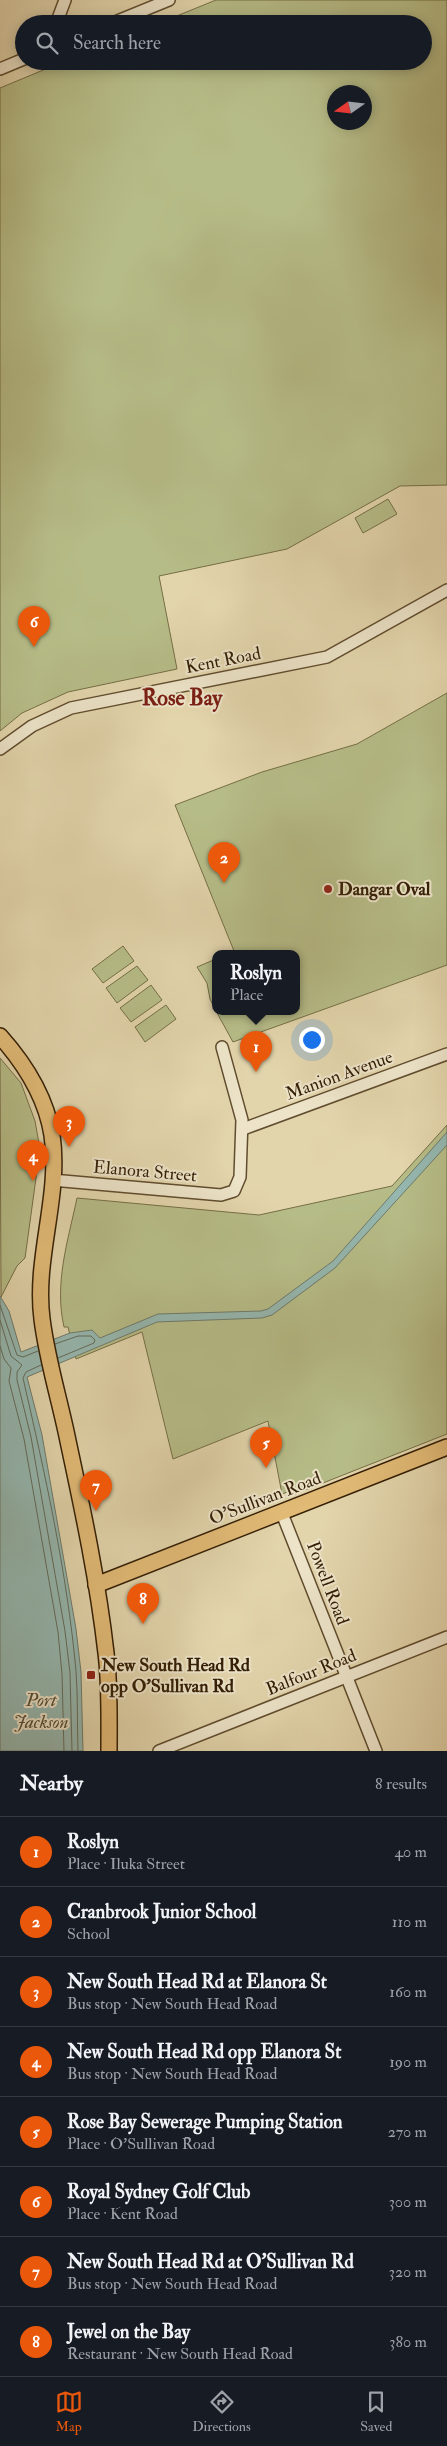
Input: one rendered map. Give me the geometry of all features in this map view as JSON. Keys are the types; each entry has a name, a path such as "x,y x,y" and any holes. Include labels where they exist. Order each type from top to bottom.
{"main road":[{"path":"0,1036 28,1072 43,1101 52,1135 52,1180 41,1277 41,1308 46,1343 67,1435 96,1584 106,1654 109,1751"},
{"name":"O'Sullivan Road","path":"96,1584 447,1447"}],"street":[{"path":"59,15 65,0"},
{"path":"132,15 169,0"},
{"path":"0,68 15,62"},
{"name":"Kent Road","path":"0,749 32,726 71,708 327,657 447,590"},
{"path":"222,1047 241,1112 243,1129"},
{"name":"Manion Avenue","path":"243,1129 447,1054"},
{"name":"Elanora Street","path":"52,1180 221,1195 234,1191 240,1177 243,1129"},
{"name":"Powell Road","path":"281,1511 345,1677 376,1751"},
{"name":"Balfour Road","path":"159,1751 447,1637"}],"green space":[{"path":"216,0 447,0 447,485 400,486 287,549 159,576 177,669 68,692 22,713 0,731 0,88 43,70 432,70 432,15 179,15"},
{"path":"388,499 397,514 363,533 355,518"},
{"name":"Dangar Oval","path":"447,693 447,965 233,1042 218,1015 300,1015 300,950 234,950 175,805 262,772 357,744"},
{"path":"123,946 134,961 103,983 92,969"},
{"path":"212,961 212,1003 207,983 197,967"},
{"path":"137,966 148,980 117,1003 106,988"},
{"path":"151,985 162,1000 131,1022 120,1008"},
{"path":"166,1005 176,1019 145,1042 135,1027"},
{"path":"0,1058 21,1083 35,1121 40,1149 25,1258 17,1266 1,1297"},
{"path":"447,1125 447,1434 290,1496 287,1492 282,1494 268,1421 173,1459 142,1332 76,1359 68,1327 64,1327 61,1311 61,1278 77,1198 259,1215 392,1186"}],"water":[{"name":"Port Jackson","path":"447,1132 447,1145 335,1268 272,1315 262,1318 157,1322 27,1377 42,1435 76,1629 81,1672 83,1751 0,1751 0,1296 9,1311 21,1352 70,1333 92,1330 100,1338 158,1314 261,1311 268,1309 333,1261"}],"place":[{"name":"Royal Sydney Golf Club","path":"34,647"},
{"name":"Cranbrook Junior School","path":"224,883"},
{"name":"Dangar Oval","path":"328,889"},
{"name":"Roslyn","path":"256,1072"},
{"name":"New South Head Rd at Elanora St","path":"69,1147"},
{"name":"New South Head Rd opp Elanora St","path":"33,1181"},
{"name":"Rose Bay Sewerage Pumping Station","path":"266,1468"},
{"name":"New South Head Rd at O'Sullivan Rd","path":"96,1511"},
{"name":"Jewel on the Bay","path":"143,1624"},
{"name":"New South Head Rd opp O'Sullivan Rd","path":"91,1675"}],"district":[{"name":"Rose Bay","path":"182,697"}]}
